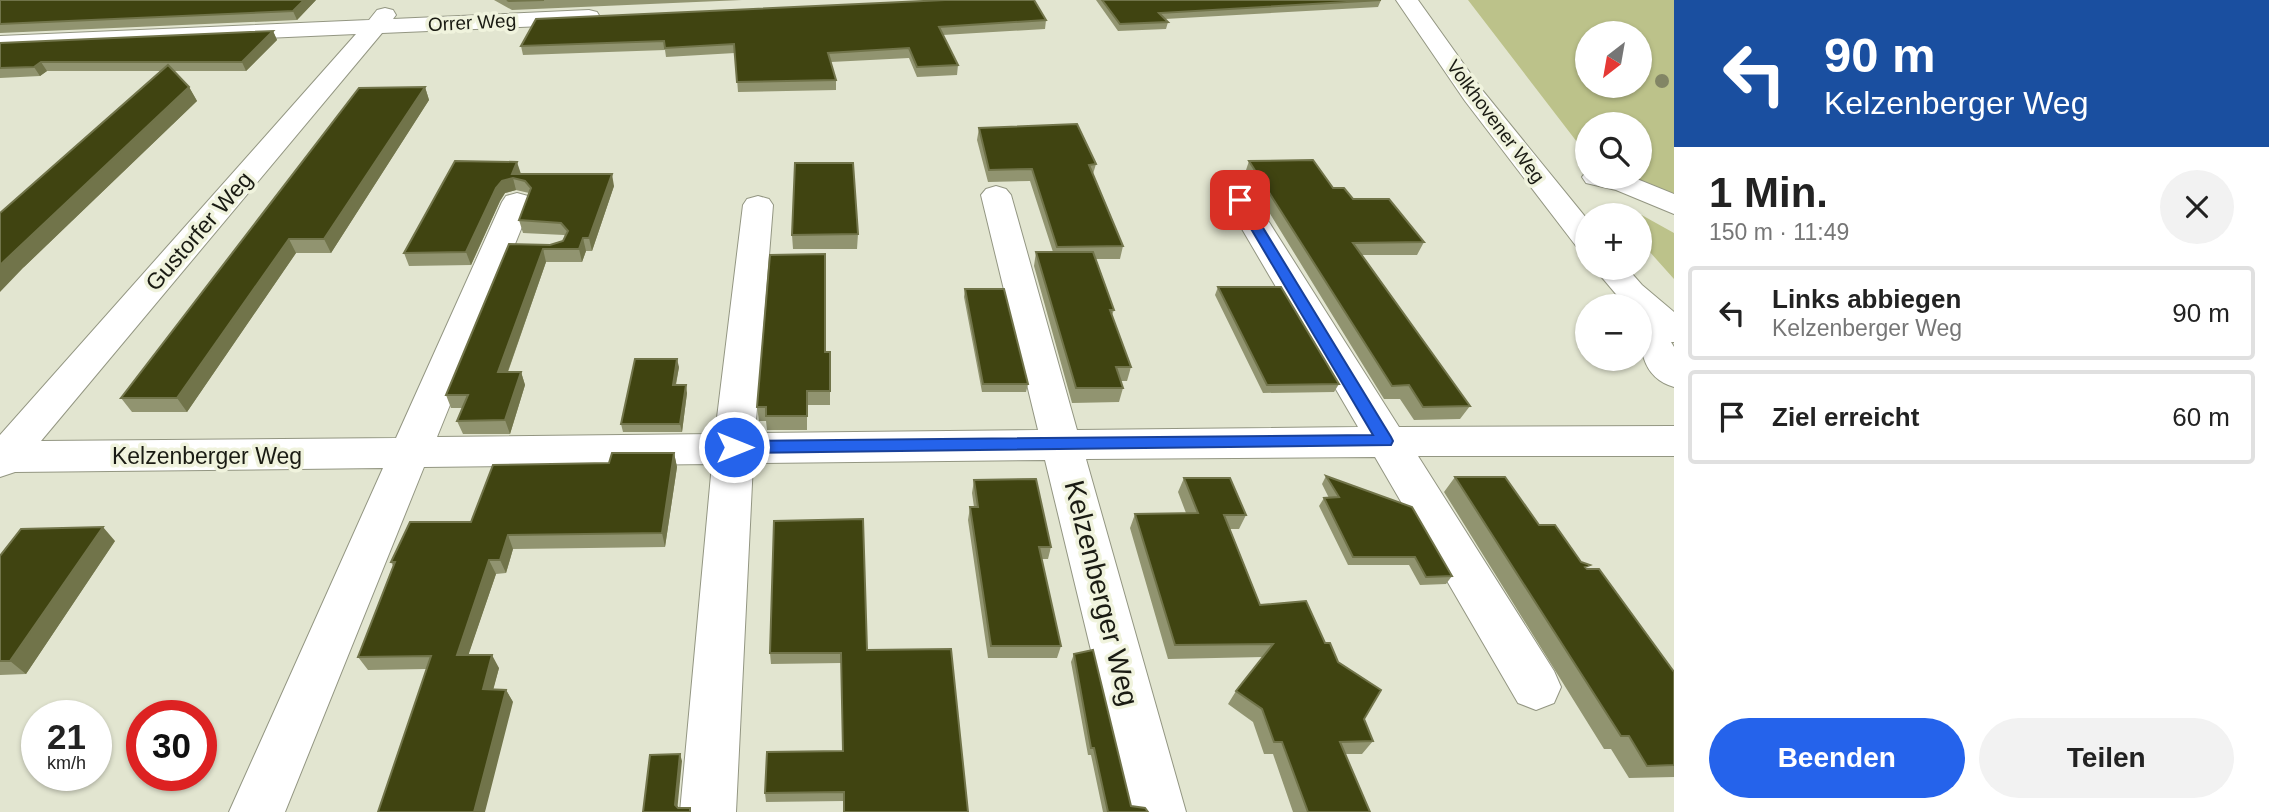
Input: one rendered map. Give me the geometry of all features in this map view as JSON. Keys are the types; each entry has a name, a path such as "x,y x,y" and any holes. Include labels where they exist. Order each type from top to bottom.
{"street":[{"name":"Gustorfer Weg","path":"1,459 398,0"},
{"name":"Volkhovener Weg","path":"1408,0 1474,96 1575,224"},
{"name":"Orrer Weg","path":"0,43 612,15"},
{"path":"1532,170 1575,174"},
{"path":"1637,189 1674,205"},
{"name":"Kelzenberger Weg","path":"996,195 1064,445 1158,812"},
{"path":"1240,200 1536,687"},
{"path":"267,789 410,454 513,244 517,202"},
{"path":"708,812 734,447 758,205"},
{"path":"1652,313 1674,331"},
{"path":"1652,340 1663,362 1674,374"},
{"name":"Kelzenberger Weg","path":"1,459 734,447 1674,441"}],"green space":[{"path":"1468,0 1674,0 1674,199 1631,189 1652,189 1652,112 1575,112 1575,139"},
{"path":"1652,221 1674,233 1674,279 1652,254"}],"building":[{"path":"0,0 304,0 293,11 0,24"},
{"path":"945,0 1034,0 1046,20 939,27 958,65 917,67 909,48 828,53 836,80 737,82 734,44 665,48 664,41 521,46 536,19"},
{"path":"1102,0 1381,0 1159,13 1168,22 1120,24"},
{"path":"273,31 242,62 41,62 34,67 0,68 0,43"},
{"path":"168,65 189,87 0,265 0,213"},
{"path":"425,87 324,239 289,239 177,398 121,398 359,88"},
{"path":"1077,124 1096,164 1089,165 1123,246 1057,247 1032,169 989,170 979,128"},
{"path":"1313,160 1333,188 1344,188 1353,199 1389,199 1424,242 1353,243 1470,406 1423,407 1409,385 1392,386 1249,161"},
{"path":"455,161 517,162 512,174 612,174 589,238 583,238 579,249 543,249 498,372 521,372 505,420 457,421 468,395 446,395 509,244 550,245 563,241 568,231 561,223 519,220 531,188 525,181 513,178 502,181 496,188 466,252 404,253"},
{"path":"795,163 853,163 858,234 792,235"},
{"path":"1036,252 1093,252 1131,367 1116,367 1123,388 1076,388"},
{"path":"825,254 825,352 830,352 830,391 807,391 807,416 766,416 766,407 757,407 770,255"},
{"path":"1218,287 1281,287 1339,384 1267,385"},
{"path":"965,289 1004,289 1028,384 983,384"},
{"path":"635,359 677,359 673,385 686,385 680,424 621,424"},
{"path":"612,453 674,453 662,533 508,535 500,560 489,560 457,655 492,655 483,689 506,690 474,812 378,812 431,656 358,657 395,562 391,562 410,522 471,522 493,465 609,463"},
{"path":"1326,476 1412,507 1452,576 1426,577 1415,557 1353,557 1324,498 1339,497"},
{"path":"1455,477 1505,477 1539,525 1555,525 1581,562 1590,565 1585,567 1587,569 1599,569 1674,672 1674,765 1647,766 1629,736 1621,736"},
{"path":"1184,478 1230,478 1246,515 1224,515 1260,605 1306,601 1325,643 1330,643 1338,662 1381,690 1364,719 1373,741 1340,742 1370,812 1308,812 1282,742 1274,742 1262,709 1236,691 1273,644 1175,645 1135,514 1198,513"},
{"path":"1036,479 1051,547 1039,547 1061,646 991,646 970,507 978,507 974,480"},
{"path":"863,519 867,650 951,649 968,812 844,812 844,792 765,793 767,752 843,751 841,653 770,653 774,521"},
{"path":"103,527 10,661 0,661 0,556 21,529"},
{"path":"1093,650 1131,806 1145,808 1148,812 1108,812 1094,748 1091,748 1074,654"},
{"path":"680,754 675,805 678,808 690,808 690,812 643,812 650,755"}],"route":[{"path":"734,447 1385,441 1240,200"}]}
